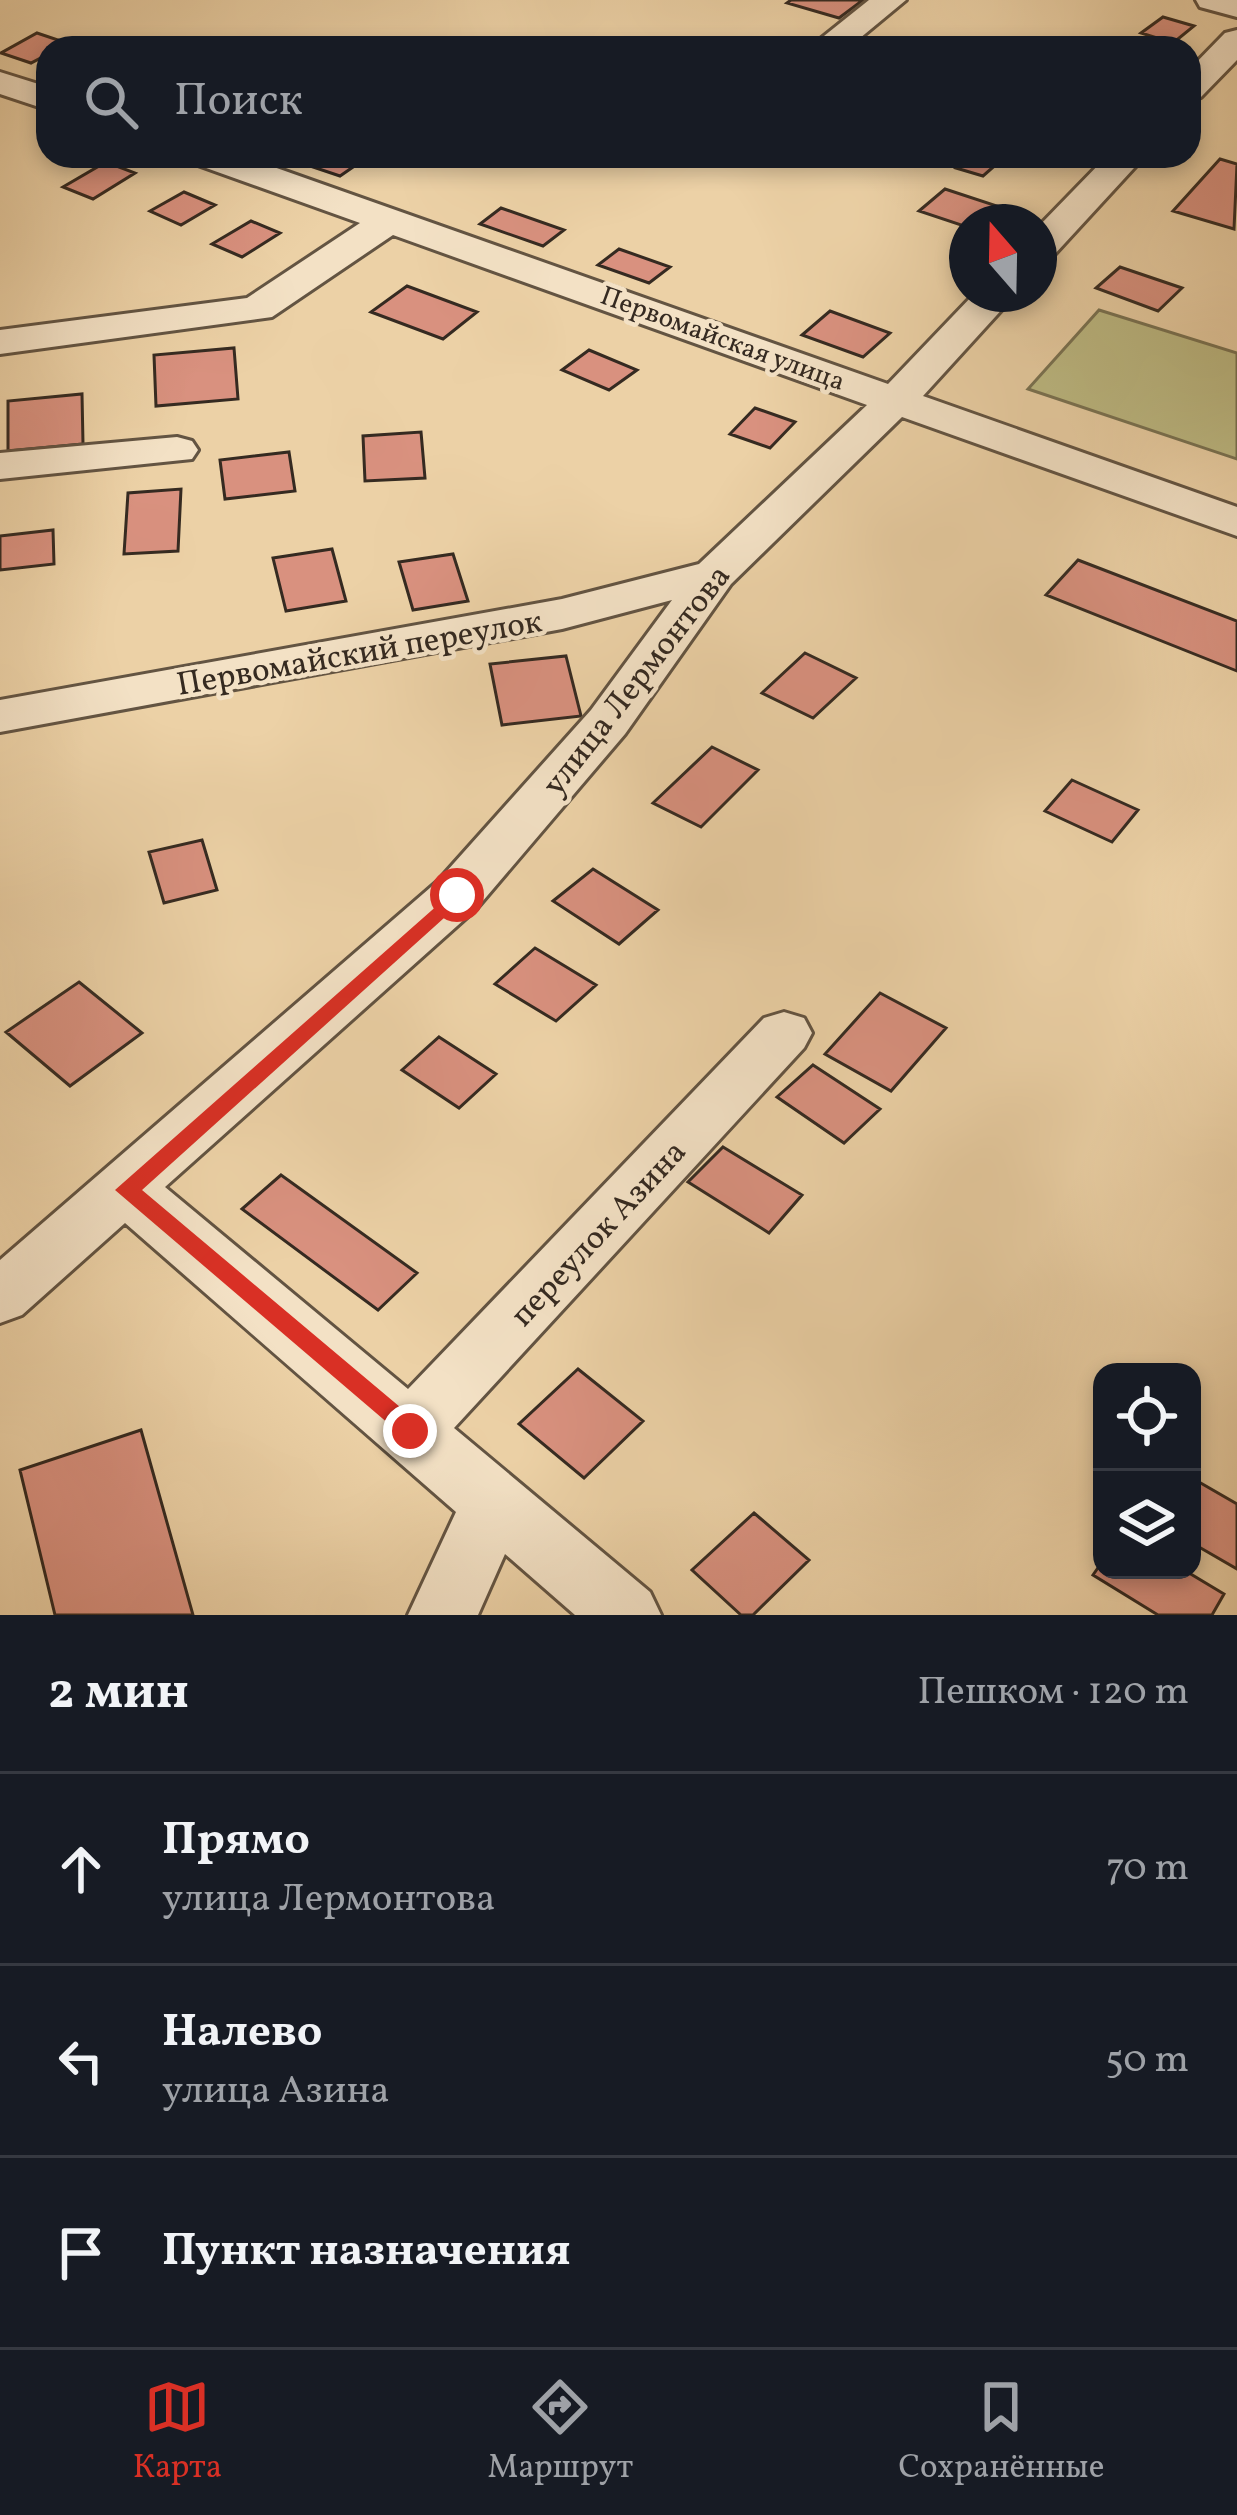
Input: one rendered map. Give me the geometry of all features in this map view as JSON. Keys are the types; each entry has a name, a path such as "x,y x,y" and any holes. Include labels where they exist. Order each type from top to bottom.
{"street":[{"path":"842,36 890,0"},
{"path":"1212,0 1237,7"},
{"path":"1201,78 1237,40"},
{"path":"0,82 36,95"},
{"name":"Первомайская улица","path":"242,168 1237,522"},
{"path":"1057,229 1116,168"},
{"path":"0,342 257,309 389,220"},
{"name":"улица Лермонтова","path":"0,1297 457,895 608,722 715,574 896,400 979,312"},
{"path":"0,466 177,450"},
{"name":"Первомайский переулок","path":"0,716 562,614 715,574"},
{"name":"переулок Азина","path":"410,1431 784,1033"},
{"path":"127,1190 626,1615"},
{"path":"443,1615 494,1503"}],"shaded area":[{"path":"1099,310 1237,353 1237,459 1028,389"}],"building":[{"path":"863,0 839,18 787,3"},
{"path":"1163,17 1194,26 1182,36 1141,33"},
{"path":"37,33 46,36 36,36 36,60 31,63 1,53"},
{"path":"1220,159 1237,164 1234,229 1173,211"},
{"path":"96,168 135,173 93,199 63,187"},
{"path":"316,168 352,168 340,176"},
{"path":"956,168 992,168 983,176"},
{"path":"945,189 991,204 949,204 949,221 919,211"},
{"path":"184,192 215,205 181,225 150,211"},
{"path":"501,208 564,230 543,246 480,224"},
{"path":"251,221 280,233 242,257 212,244"},
{"path":"619,249 670,267 649,283 598,265"},
{"path":"1120,267 1182,288 1158,311 1096,288"},
{"path":"407,286 477,312 443,339 371,312"},
{"path":"830,311 890,333 863,357 802,335"},
{"path":"234,348 238,399 156,406 154,355"},
{"path":"589,350 637,370 609,390 562,370"},
{"path":"82,394 83,444 8,451 8,401"},
{"path":"755,408 795,422 770,448 730,434"},
{"path":"421,432 425,478 365,481 363,436"},
{"path":"289,452 295,491 225,499 220,460"},
{"path":"181,489 178,551 124,554 128,493"},
{"path":"53,530 54,564 0,570 0,536"},
{"path":"332,549 346,601 286,611 273,558"},
{"path":"453,554 468,601 413,610 399,562"},
{"path":"1078,560 1237,621 1237,671 1046,595"},
{"path":"805,653 856,678 813,718 762,693"},
{"path":"566,656 581,716 502,725 490,664"},
{"path":"712,747 758,770 701,827 653,803"},
{"path":"1072,780 1138,810 1112,842 1045,811"},
{"path":"202,840 217,890 164,903 149,852"},
{"path":"593,869 658,910 619,944 553,901"},
{"path":"535,948 596,985 556,1021 495,984"},
{"path":"79,982 142,1033 70,1086 6,1032"},
{"path":"880,993 946,1028 891,1091 825,1054"},
{"path":"439,1037 496,1074 459,1108 402,1070"},
{"path":"813,1065 880,1109 844,1143 777,1097"},
{"path":"723,1147 802,1195 769,1233 688,1182"},
{"path":"281,1175 417,1273 378,1310 242,1209"},
{"path":"578,1369 643,1421 584,1478 519,1424"},
{"path":"141,1430 193,1615 55,1615 20,1470"},
{"path":"1201,1483 1237,1504 1237,1569 1201,1548"},
{"path":"754,1513 809,1560 753,1615 741,1615 692,1570"},
{"path":"1100,1579 1199,1579 1224,1594 1212,1615 1158,1615"}],"route":[{"path":"410,1431 127,1190 457,895"}]}
